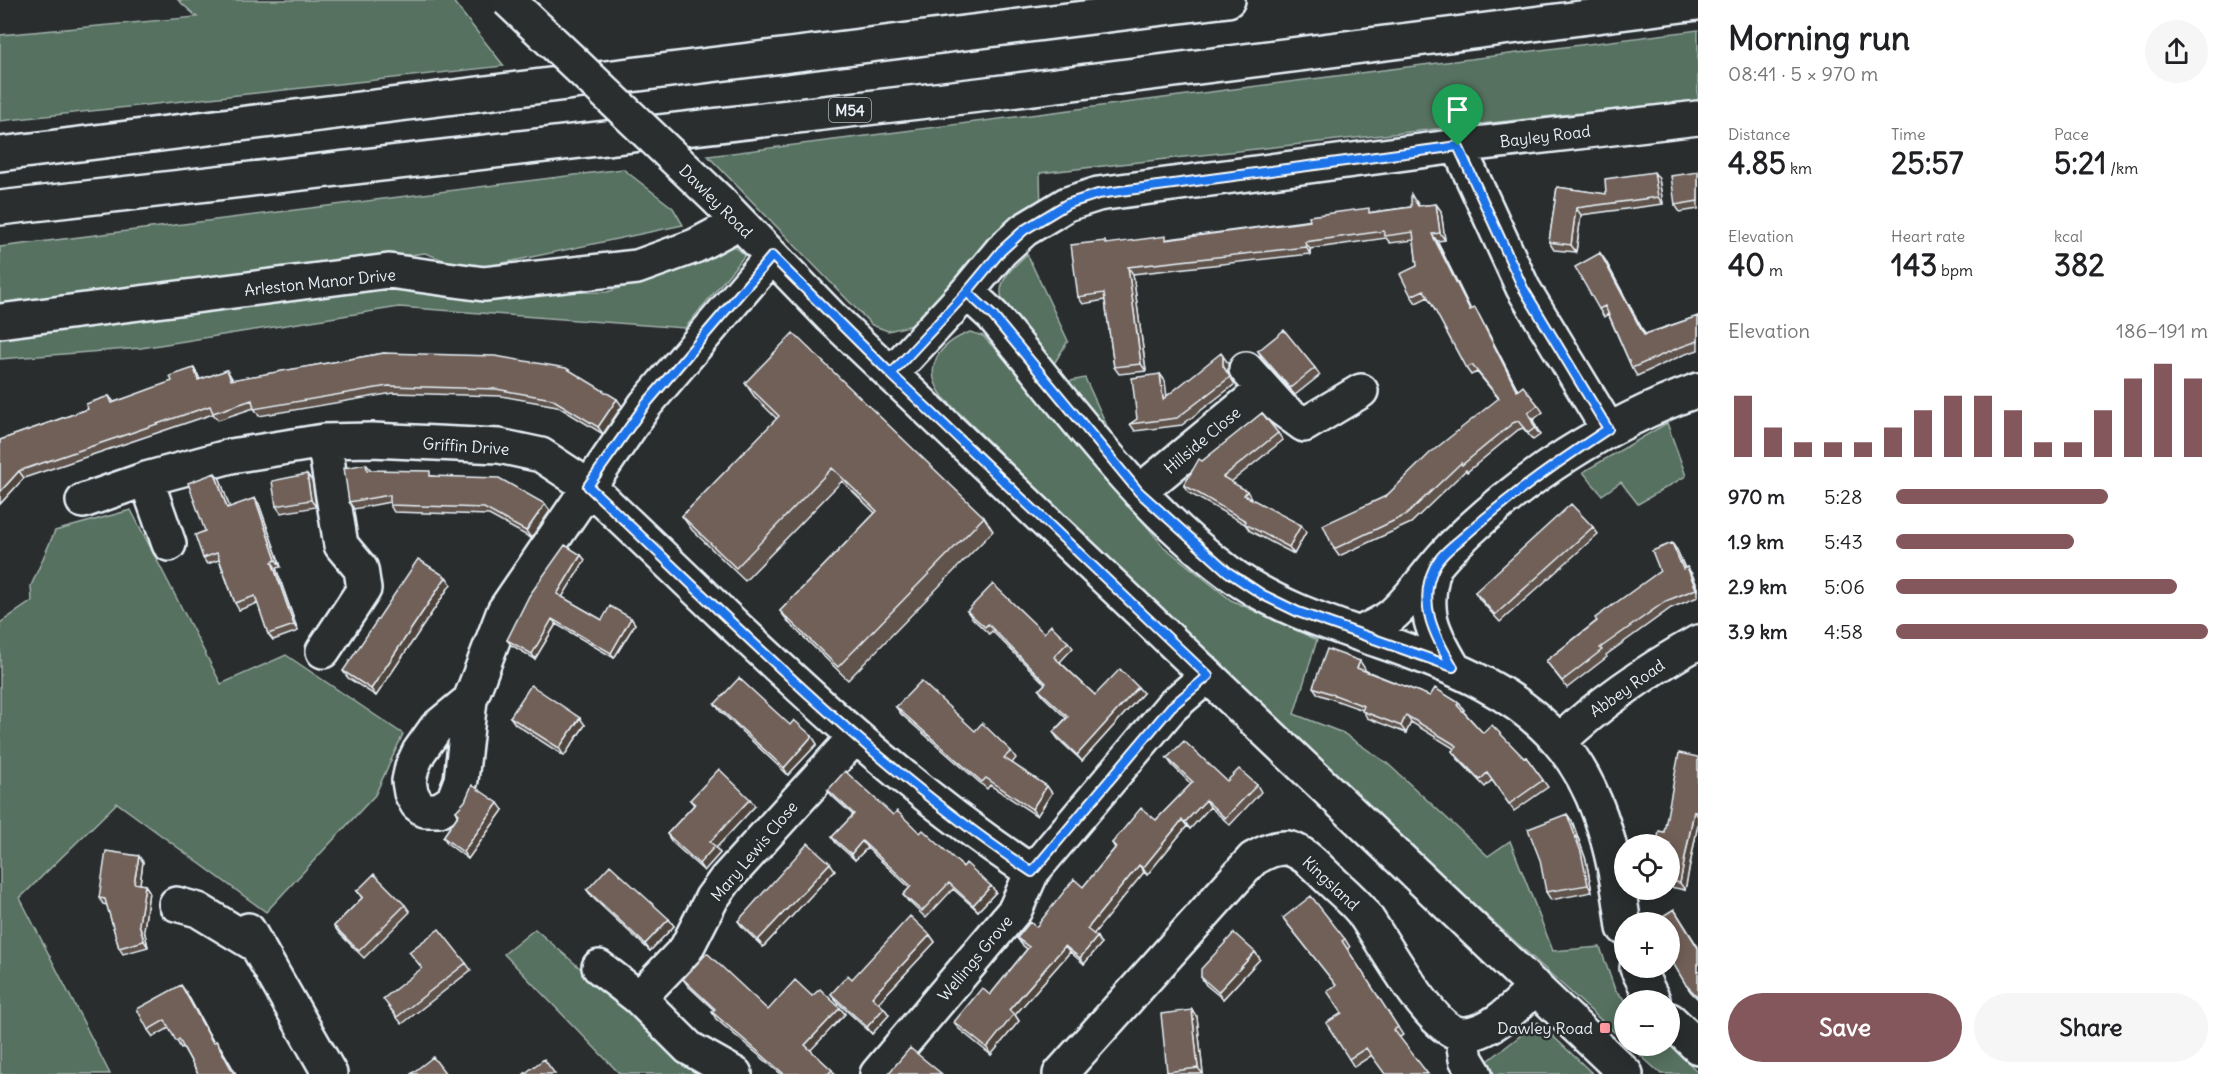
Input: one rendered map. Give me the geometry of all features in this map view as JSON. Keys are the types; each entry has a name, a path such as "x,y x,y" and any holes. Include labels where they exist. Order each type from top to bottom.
{"main road":[{"name":"Dawley Road","path":"508,0 728,212 891,374 1626,1074"},
{"path":"0,154 1228,0"},
{"name":"M54","path":"0,208 968,97 1698,3"},
{"name":"Bayley Road","path":"891,374 967,292 1001,251 1027,226 1067,204 1098,194 1458,146 1698,118"},
{"path":"1458,146 1523,288 1608,429"},
{"name":"Arleston Manor Drive","path":"0,321 389,271 484,284 637,267 695,246 728,212"},
{"path":"470,700 504,611 588,486 645,405 772,256"},
{"path":"967,292 993,316 1139,492 1202,550 1263,595 1334,626 1453,667 1535,716 1561,740 1578,763 1604,823 1614,853 1622,912"},
{"name":"Hillside Close","path":"1139,492 1264,389 1304,425 1361,391"},
{"path":"1359,634 1390,617 1453,547 1513,493 1608,429 1664,402 1698,390"},
{"name":"Griffin Drive","path":"83,501 146,479 231,456 324,441 372,440 499,446 541,455 588,486 855,737 990,843 1032,872"},
{"path":"323,651 364,589 361,568 341,545 324,441"},
{"path":"146,479 168,544"},
{"path":"1434,567 1428,588 1428,612 1435,636 1453,667"},
{"name":"Abbey Road","path":"1561,740 1593,710 1659,664 1698,642"},
{"name":"Wellings Grove","path":"877,1074 1015,910 1032,872 1171,707 1208,676"},
{"name":"Mary Lewis Close","path":"639,998 686,949 712,898 726,879 855,737"},
{"name":"Kingsland","path":"1073,1070 1253,859 1271,849 1289,848 1307,857 1360,909 1430,1014 1449,1029 1462,1035"},
{"path":"176,904 198,910 252,938 330,1074"},
{"path":"599,967 639,998 689,1048 735,1074"},
{"path":"1475,1074 1466,1059 1462,1035 1476,1032 1495,1021 1536,987"},
{"path":"1680,1030 1698,1047"}],"green space":[{"path":"178,0 452,0 504,66 0,121 0,35 197,17"},
{"path":"1698,30 1698,100 1040,173 1041,212 913,325 888,331 872,325 708,156"},
{"path":"623,169 673,208 683,225 470,270 425,253 0,308 0,247"},
{"path":"734,246 745,255 685,328 399,307 141,348 0,359 0,339 383,285 485,293 607,292 690,265 713,247"},
{"path":"1027,254 1068,341 1052,367 1007,310 1001,293 1003,282 1010,271"},
{"path":"970,332 983,336 994,348 998,344 1163,546 1231,600 1317,640 1294,714 1343,733 1388,764 1488,856 1510,841 1553,951 1600,947 1615,990 1614,1032 1335,777 943,397 934,376 934,366 942,350"},
{"path":"1085,378 1113,439 1065,382"},
{"path":"1667,423 1686,476 1638,504 1621,482 1602,495 1583,472"},
{"path":"131,510 221,684 286,655 403,734 375,795 266,912 117,803 20,898 110,1074 0,1074 0,623 32,601 31,586 55,531"},
{"path":"535,929 686,1060 708,1074 620,1074 504,954"},
{"path":"1538,1022 1593,1074 1488,1074 1480,1067"},
{"path":"1680,1055 1698,1072 1698,1074 1661,1074 1641,1056"}],"building":[{"path":"1654,172 1658,197 1576,208 1571,245 1549,242 1557,187 1606,194 1605,179"},
{"path":"1698,172 1698,201 1675,205 1671,176"},
{"path":"1411,194 1418,206 1436,204 1440,233 1432,234 1470,310 1475,308 1517,391 1523,386 1538,405 1528,413 1535,428 1528,433 1518,421 1513,423 1462,465 1461,463 1406,515 1334,549 1323,525 1386,496 1430,453 1499,398 1472,365 1466,368 1424,290 1411,296 1400,274 1417,266 1413,232 1385,236 1384,231 1305,242 1306,247 1128,267 1141,364 1114,367 1104,293 1078,297 1071,245 1105,241 1106,244 1166,236 1166,240 1310,221 1309,216 1369,208 1369,213 1411,207"},
{"path":"1600,253 1644,335 1698,316 1698,341 1632,368 1605,306 1599,309 1575,267"},
{"path":"1284,330 1315,368 1290,388 1258,351"},
{"path":"793,333 984,517 838,667 780,611 877,511 832,468 736,568 682,516 779,416 745,383"},
{"path":"384,353 495,356 566,368 617,399 598,427 552,399 496,389 388,386 254,409 252,400 213,413 210,406 19,471 0,492 0,440 88,409 86,404 109,396 112,403 172,381 170,376 194,368 198,380 227,370 231,380"},
{"path":"1221,353 1223,366 1230,377 1177,418 1130,424 1137,419 1132,378 1160,374 1163,399"},
{"path":"1262,413 1278,433 1223,477 1247,491 1244,495 1301,525 1289,547 1245,524 1246,521 1184,485 1199,459 1202,461"},
{"path":"366,464 367,470 430,471 430,476 499,478 545,504 526,531 484,508 390,505 390,495 349,502 344,468"},
{"path":"215,473 227,508 255,498 276,560 272,562 294,625 268,634 255,596 235,603 217,553 203,558 195,535 205,531 188,483"},
{"path":"307,474 311,500 276,506 272,481"},
{"path":"1571,504 1593,527 1495,615 1475,592"},
{"path":"1672,543 1683,569 1687,567 1696,589 1666,601 1600,648 1602,650 1562,681 1546,661 1597,621 1595,618 1660,571 1652,551"},
{"path":"565,545 581,555 557,594 602,620 610,606 631,618 611,653 552,619 532,654 507,640 529,596"},
{"path":"418,559 446,577 371,689 343,671"},
{"path":"993,584 1044,633 1051,625 1068,642 1054,657 1095,695 1120,669 1138,687 1077,755 1053,732 1068,717 1039,690 1046,683 988,624 985,627 967,611"},
{"path":"1327,649 1360,661 1357,668 1430,696 1435,688 1459,703 1457,705 1483,733 1492,725 1524,758 1526,757 1543,780 1509,804 1487,773 1480,780 1452,751 1457,746 1406,715 1401,726 1362,711 1364,706 1313,687"},
{"path":"739,678 790,725 794,720 812,736 784,768 715,704"},
{"path":"921,681 975,731 982,723 1011,751 1004,758 1047,786 1032,809 986,778 982,782 896,707"},
{"path":"531,685 580,718 559,748 510,717"},
{"path":"1184,741 1227,781 1239,769 1257,785 1225,818 1206,800 1185,822 1182,820 1143,868 1139,865 1087,929 1097,937 1080,958 1065,946 1009,1010 1014,1014 987,1048 954,1022 982,988 990,995 1029,947 1017,938 1030,922 1036,927 1074,879 1083,887 1116,847 1112,843 1141,808 1156,820 1193,782 1167,758"},
{"path":"1679,753 1698,757 1698,811 1694,811 1680,883 1680,834 1659,834 1659,831 1664,832"},
{"path":"719,769 750,799 710,842 715,846 699,864 667,834 695,804 690,800"},
{"path":"845,771 893,815 897,811 920,833 923,830 963,867 966,863 991,886 973,905 949,883 922,911 903,895 911,886 862,841 851,854 832,837 854,814 828,790"},
{"path":"472,785 498,803 463,852 443,837 459,814 456,811 465,801"},
{"path":"1567,814 1581,852 1588,885 1546,892 1540,860 1528,829"},
{"path":"808,843 830,863 758,940 738,921"},
{"path":"106,851 139,856 134,883 145,885 139,924 144,941 119,948 105,899 99,898"},
{"path":"610,865 669,919 645,944 587,890"},
{"path":"374,874 405,905 359,951 334,926 363,897 357,891"},
{"path":"1311,896 1345,939 1342,941 1398,1027 1394,1030 1428,1074 1385,1074 1366,1048 1349,1059 1326,1023 1342,1013 1327,991 1336,985 1283,918"},
{"path":"910,916 930,935 872,997 884,1008 867,1027 831,994 848,975 852,979"},
{"path":"1680,919 1698,948 1698,997 1680,975"},
{"path":"439,929 466,963 397,1017 383,999 422,968 409,952"},
{"path":"1234,933 1255,952 1218,992 1201,977 1201,969"},
{"path":"707,953 768,1010 795,980 812,996 820,989 840,1008 805,1045 832,1070 828,1074 784,1074 712,1012 715,1009 683,979"},
{"path":"181,985 213,1043 216,1041 234,1074 198,1074 179,1039 176,1041 165,1020 148,1030 137,1009"},
{"path":"1192,1010 1198,1068 1167,1072 1161,1014"},
{"path":"910,1048 942,1074 888,1074"},
{"path":"433,1057 446,1074 411,1074"},
{"path":"544,1059 555,1074 524,1074"}],"place":[{"name":"Dawley Road","path":"1605,1028"}],"route":[{"path":"1458,146 1098,194 1067,204 1027,226 1001,251 967,292 891,374 772,256 645,405 588,486 855,737 990,843 1032,872 1171,707 1208,676 891,374 929,334 967,292 993,316 1139,492 1193,543 1228,572 1263,595 1298,612 1453,667 1435,636 1428,612 1428,588 1434,567 1513,493 1608,429 1523,288 1458,146"}]}
